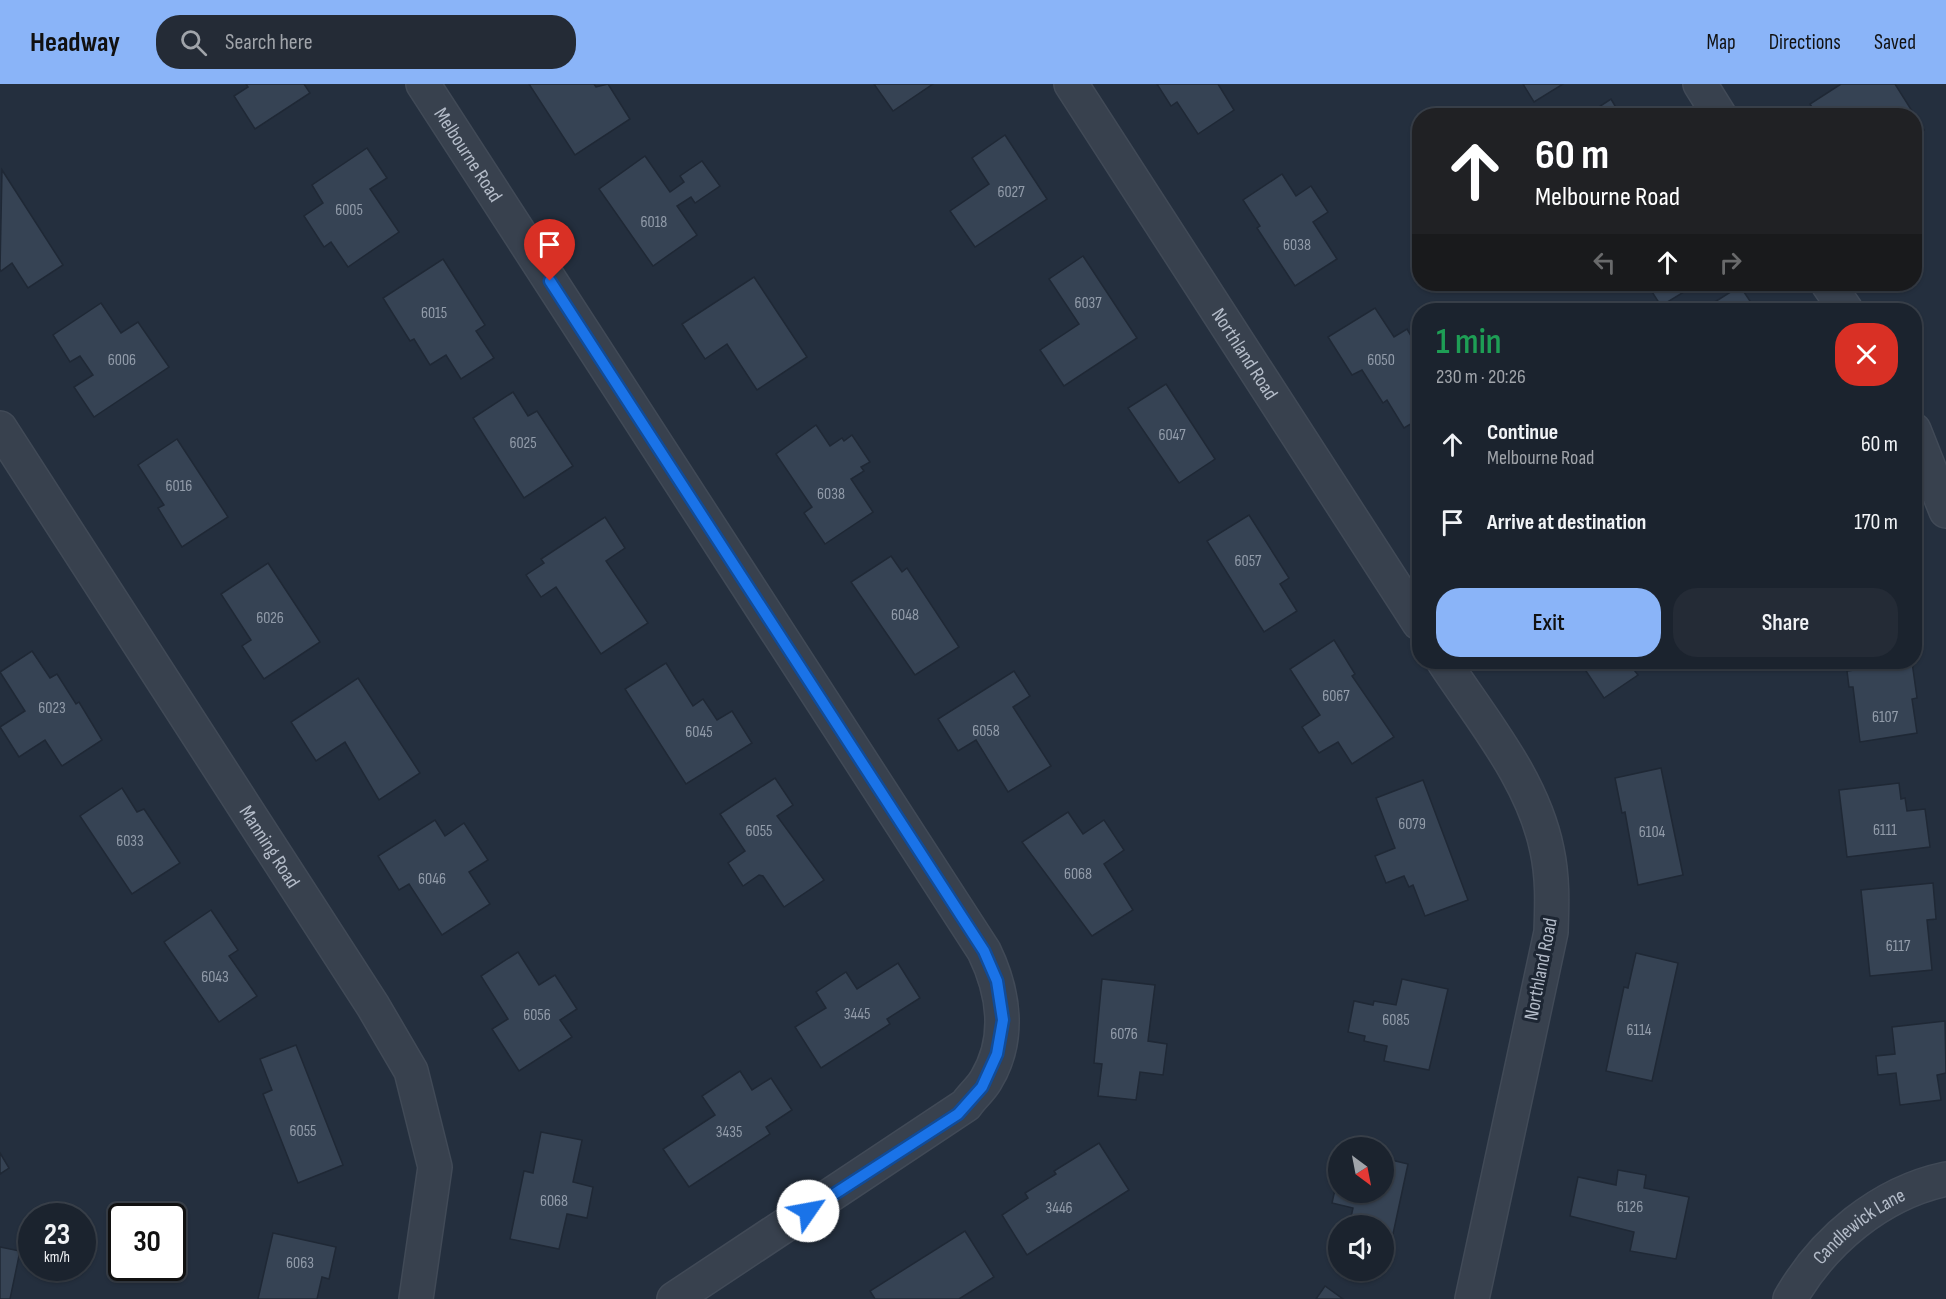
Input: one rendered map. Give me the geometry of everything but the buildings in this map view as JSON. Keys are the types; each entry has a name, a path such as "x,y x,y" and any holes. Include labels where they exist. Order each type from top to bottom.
{"street":[{"name":"Melbourne Road","path":"423,84 984,951 997,981 1003,1020 1000,1043 988,1077 958,1114 674,1299"},
{"name":"Northland Road","path":"1071,84 1412,611"},
{"path":"1700,84 1715,108"},
{"name":"Manning Road","path":"0,428 373,1006 411,1071 435,1167 416,1299"},
{"path":"1922,450 1946,511"},
{"name":"Northland Road","path":"1448,669 1531,801 1547,848 1553,898 1551,932 1472,1299"},
{"name":"Candlewick Lane","path":"1790,1299 1800,1281 1831,1245 1867,1213 1910,1190 1946,1179"}],"route":[{"path":"550,281 984,951 1000,989 1003,1020 1000,1043 982,1087 958,1114 808,1211"}]}
